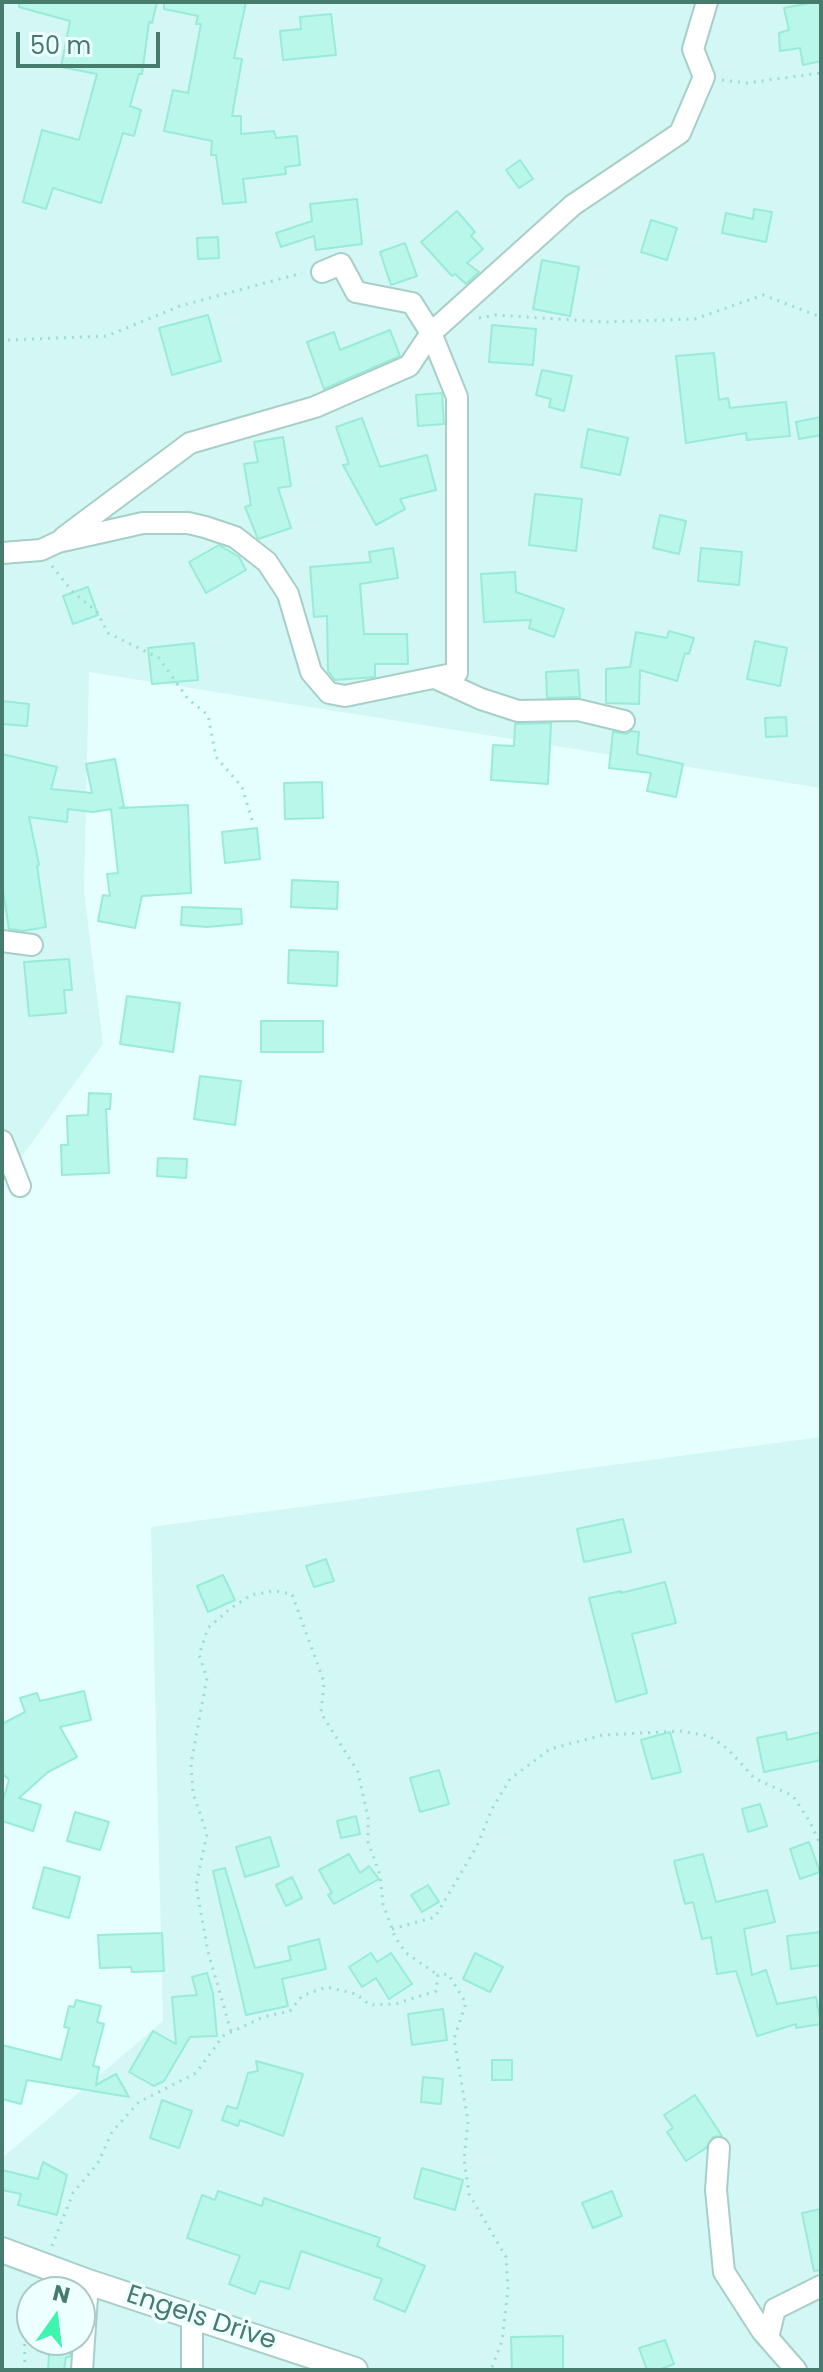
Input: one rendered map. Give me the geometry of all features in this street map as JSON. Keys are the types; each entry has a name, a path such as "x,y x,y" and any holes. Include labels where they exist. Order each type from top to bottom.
{"street":[{"path":"49,546 190,443 315,407 409,366 436,329 573,205 680,133 704,77 693,49 707,2"},
{"path":"2,553 49,546 143,523 188,523 221,531 235,537 267,562 288,594 311,672 329,693 345,696 457,673 457,397 436,329 412,303 356,292 331,268"},
{"path":"435,678 481,699 518,711 578,710 624,721"},
{"path":"2,941 32,945"},
{"path":"2,1141 20,1186"},
{"path":"719,2148 716,2190 724,2272 768,2338 796,2370"},
{"name":"Engels Drive","path":"2,2250 72,2276"},
{"name":"Engels Drive","path":"96,2285 355,2370"},
{"path":"768,2338 775,2309 821,2286"},
{"path":"192,2316 192,2370"}],"path":[{"path":"704,77 746,83 821,73"},
{"path":"8,340 107,336 180,306 245,287 331,268"},
{"path":"436,329 495,315 605,322 695,319 763,295 821,317"},
{"path":"49,546 72,591 97,612 108,633 159,658 188,699 208,715 216,757 242,787 252,820"},
{"path":"231,2031 208,1952 196,1885 207,1834 193,1793 191,1763 207,1678 199,1655 208,1628 231,1608 251,1595 274,1591 292,1594 324,1682 321,1713 358,1772 368,1818 368,1842 380,1875 383,1904 392,1929 406,1953 438,1975 448,1974 466,2003 454,2039 468,2121 464,2159 469,2194 506,2257 508,2289 502,2341 491,2370"},
{"path":"392,1929 435,1917 477,1846 492,1809 510,1779 550,1749 603,1735 680,1731 709,1736 728,1749 754,1778 793,1796 821,1846"},
{"path":"25,2370 24,2313 32,2286 44,2265 73,2193 98,2163 112,2132 139,2102 196,2073 223,2036 263,2017 290,2011 302,1996 327,1987 356,1994 370,2005 395,2004 436,1991 438,1975"}],"shaded area":[{"path":"2,2 821,2 821,788 89,672 84,891 103,1044 2,1184"},
{"path":"821,1437 821,2370 2,2370 2,2158 163,2021 151,1527"}],"building":[{"path":"20,2 157,2 152,23 149,22 142,74 139,74 130,106 141,110 134,136 123,133 101,203 53,188 46,209 23,202 42,130 79,140 97,74 61,67 70,21 19,7"},
{"path":"164,2 246,2 234,58 242,59 232,116 241,116 241,134 274,131 276,138 297,136 300,165 285,167 286,174 243,179 246,202 223,204 216,155 211,155 212,141 164,131 173,90 188,93 201,24 196,24 198,16 164,9"},
{"path":"821,2 821,61 803,65 800,48 780,51 779,33 789,30 784,8"},
{"path":"331,14 336,55 283,60 280,31 301,29 300,17"},
{"path":"520,160 533,179 519,188 506,170"},
{"path":"357,199 362,244 316,250 314,236 281,247 276,233 312,221 310,204"},
{"path":"754,209 772,212 766,242 722,233 726,213 753,219"},
{"path":"457,211 475,232 471,236 483,249 467,263 479,272 466,284 455,274 452,276 421,242"},
{"path":"651,220 677,228 667,260 641,252"},
{"path":"218,237 219,258 198,259 197,238"},
{"path":"405,243 417,276 391,285 380,252"},
{"path":"542,260 579,267 570,316 533,309"},
{"path":"208,315 221,361 172,375 159,328"},
{"path":"492,325 536,329 533,365 489,362"},
{"path":"390,330 400,356 324,389 307,342 334,332 340,350"},
{"path":"714,353 719,400 728,398 730,408 786,402 790,436 747,440 746,433 686,443 676,356"},
{"path":"542,370 572,376 564,411 549,407 551,399 536,395"},
{"path":"442,393 444,424 418,426 416,395"},
{"path":"821,417 821,435 799,439 796,422"},
{"path":"362,418 380,467 427,455 436,490 400,499 405,509 376,525 343,465 349,464 336,427"},
{"path":"588,429 628,438 620,475 581,467"},
{"path":"283,437 291,486 278,488 291,528 258,539 245,507 251,505 244,464 258,462 254,442"},
{"path":"535,494 582,499 576,551 529,545"},
{"path":"660,515 686,521 679,554 653,548"},
{"path":"219,545 239,557 246,570 206,593 189,562"},
{"path":"393,548 398,578 360,584 364,634 407,634 408,664 375,664 375,677 335,680 328,671 327,616 314,617 310,567 371,562 369,552"},
{"path":"701,548 742,552 739,585 698,581"},
{"path":"515,572 516,592 564,609 554,637 529,628 531,620 484,622 481,574"},
{"path":"88,587 98,615 73,624 63,596"},
{"path":"669,631 694,638 689,654 685,653 677,681 640,670 639,704 606,703 606,669 630,667 636,632 667,638"},
{"path":"755,641 787,648 780,686 747,679"},
{"path":"194,643 198,680 152,684 148,648"},
{"path":"578,670 580,697 547,698 546,672"},
{"path":"2,701 29,704 27,726 2,724"},
{"path":"786,717 787,736 766,737 765,718"},
{"path":"551,723 548,784 491,780 493,745 514,746 515,724"},
{"path":"613,732 627,734 639,732 637,754 683,764 676,797 647,791 651,773 609,768"},
{"path":"2,754 57,767 51,789 92,793 86,764 115,759 124,807 119,808 188,805 191,893 142,896 135,928 98,921 103,895 110,896 107,874 118,873 111,809 93,812 68,809 67,822 29,817 39,865 46,927 23,931 9,929 2,884"},
{"path":"322,782 323,818 285,819 284,783"},
{"path":"257,828 260,859 225,863 222,832"},
{"path":"292,880 338,882 337,909 291,907"},
{"path":"182,907 241,909 242,924 207,927 181,925"},
{"path":"289,950 338,952 337,986 288,983"},
{"path":"69,959 72,990 64,990 66,1013 29,1016 24,962"},
{"path":"127,996 180,1003 173,1052 120,1044"},
{"path":"261,1021 323,1021 323,1052 261,1052"},
{"path":"200,1076 241,1081 235,1125 194,1119"},
{"path":"89,1093 111,1094 110,1109 106,1109 109,1173 62,1175 61,1145 68,1145 67,1116 88,1115"},
{"path":"158,1158 187,1159 186,1178 157,1176"},
{"path":"623,1519 631,1552 584,1562 577,1529"},
{"path":"326,1559 334,1581 314,1587 306,1566"},
{"path":"223,1575 235,1600 208,1612 197,1586"},
{"path":"665,1582 676,1623 632,1634 647,1693 616,1702 589,1598"},
{"path":"84,1691 91,1720 60,1727 77,1757 48,1772 19,1798 41,1805 33,1831 2,1821 2,1803 9,1780 2,1773 2,1724 25,1712 20,1698 37,1693 40,1701"},
{"path":"670,1732 681,1772 652,1779 641,1740"},
{"path":"786,1732 787,1740 821,1732 821,1760 764,1772 757,1738"},
{"path":"439,1770 449,1804 420,1812 410,1778"},
{"path":"760,1804 767,1826 748,1832 742,1809"},
{"path":"75,1812 109,1822 100,1850 67,1841"},
{"path":"356,1816 360,1834 341,1838 337,1821"},
{"path":"270,1837 279,1866 245,1877 236,1847"},
{"path":"809,1842 820,1872 800,1879 790,1849"},
{"path":"349,1854 360,1873 369,1866 379,1879 334,1904 328,1895 332,1893 319,1870"},
{"path":"703,1854 716,1902 767,1890 775,1922 744,1929 752,1975 766,1970 777,2004 816,1997 821,2024 796,2028 796,2024 757,2036 736,1971 717,1974 711,1937 702,1939 693,1902 685,1904 674,1861"},
{"path":"44,1867 80,1877 69,1918 33,1908"},
{"path":"225,1868 255,1968 291,1960 288,1947 319,1939 326,1969 282,1979 288,2006 246,2015 213,1871"},
{"path":"292,1877 302,1898 286,1906 276,1885"},
{"path":"428,1885 439,1902 422,1912 411,1895"},
{"path":"821,1932 821,1965 791,1969 787,1936"},
{"path":"162,1933 164,1971 132,1972 131,1967 100,1968 98,1935"},
{"path":"371,1953 377,1962 391,1953 412,1984 389,1999 376,1978 362,1987 349,1967"},
{"path":"475,1953 503,1967 490,1992 463,1979"},
{"path":"207,1973 213,1993 217,2036 190,2037 164,2081 154,2086 129,2072 153,2031 176,2044 172,1997 197,1995 192,1977"},
{"path":"76,2000 101,2006 97,2022 104,2024 93,2066 99,2067 96,2085 116,2074 129,2097 27,2080 21,2104 2,2099 2,2045 61,2060 69,2028 64,2027 69,2006 74,2007"},
{"path":"443,2009 447,2040 412,2045 408,2014"},
{"path":"492,2060 512,2060 512,2080 492,2080"},
{"path":"256,2061 303,2074 283,2136 240,2120 238,2126 222,2120 227,2106 237,2109 248,2073 258,2071"},
{"path":"423,2077 443,2079 441,2104 421,2102"},
{"path":"695,2095 722,2136 713,2137 706,2148 686,2161 667,2132 673,2128 664,2115"},
{"path":"162,2100 192,2111 179,2148 150,2138"},
{"path":"43,2162 67,2175 57,2215 18,2205 21,2194 2,2190 2,2170 38,2179"},
{"path":"422,2168 463,2180 455,2210 414,2198"},
{"path":"218,2191 262,2206 264,2198 380,2238 377,2246 425,2266 405,2312 374,2299 382,2279 301,2251 289,2289 260,2281 255,2294 229,2284 240,2256 187,2238 202,2195 215,2200"},
{"path":"612,2191 622,2216 593,2228 582,2203"},
{"path":"821,2209 821,2270 814,2271 802,2213"},
{"path":"563,2336 563,2370 512,2370 511,2337"},
{"path":"665,2340 674,2364 647,2370 639,2348"},
{"path":"49,2356 70,2356 66,2357 64,2370 48,2370"}]}
